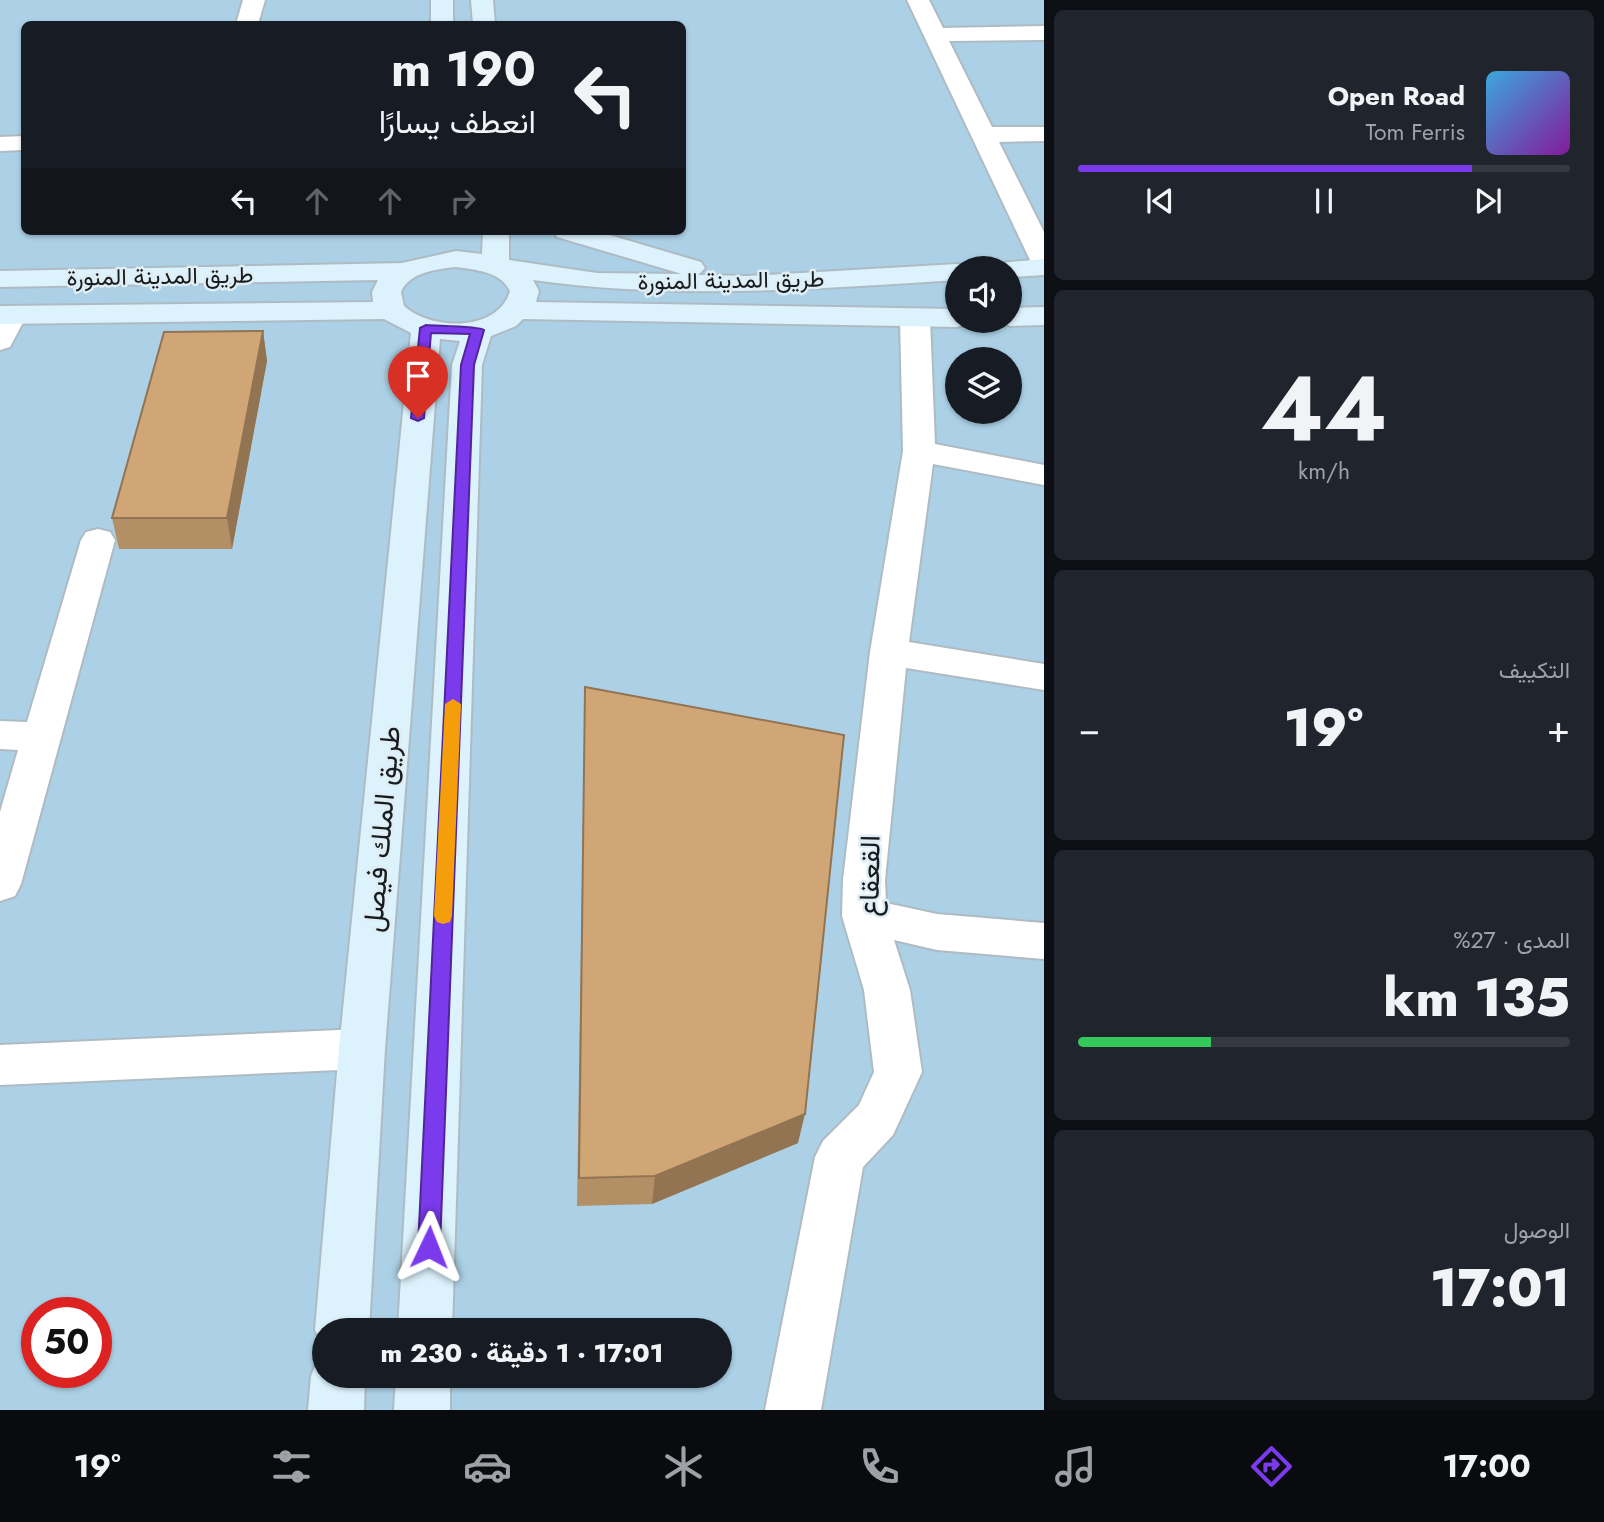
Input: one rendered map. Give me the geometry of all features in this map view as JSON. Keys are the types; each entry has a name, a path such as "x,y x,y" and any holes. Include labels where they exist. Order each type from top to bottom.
{"main road":[{"path":"442,0 442,21"},
{"path":"482,0 484,21"},
{"path":"435,261 437,235"},
{"path":"426,1318 467,365 478,330 495,325 519,310 525,299 525,288 518,277 500,266 496,235"},
{"path":"581,235 747,284"},
{"name":"طريق المدينة المنورة","path":"0,279 404,271 435,261 477,260 597,281 747,284 945,273"},
{"path":"1022,268 1044,267"},
{"name":"طريق الملك فيصل","path":"343,1318 409,319 387,300 393,280 404,271"},
{"name":"طريق المدينة المنورة","path":"519,310 945,318"},
{"path":"1022,317 1044,316"},
{"name":"طريق المدينة المنورة","path":"4,324 409,319 460,332 478,330"},
{"path":"336,1410 337,1388"},
{"path":"422,1410 423,1388"}],"street":[{"path":"248,21 254,0"},
{"path":"918,0 1044,260"},
{"path":"935,35 1044,33"},
{"path":"982,135 1044,134"},
{"path":"0,144 21,143"},
{"name":"القعقاع","path":"793,1410 840,1157 876,1120 898,1072 887,990 864,916 864,880 889,652 919,451 915,319"},
{"path":"919,451 1044,475"},
{"path":"0,884 98,540"},
{"path":"889,652 1044,677"},
{"path":"0,735 42,737"},
{"path":"864,916 937,932 1044,941"},
{"path":"0,1065 362,1049"}],"shaded area":[{"path":"0,0 1044,0 1044,1410 0,1410"}],"building":[{"path":"263,331 227,518 112,518 164,332"},
{"path":"585,687 844,735 805,1114 655,1176 579,1178"}],"slow traffic":[{"path":"443,916 453,704"}],"route":[{"path":"418,418 426,328 460,332 478,330 467,365 429,1247"}]}
